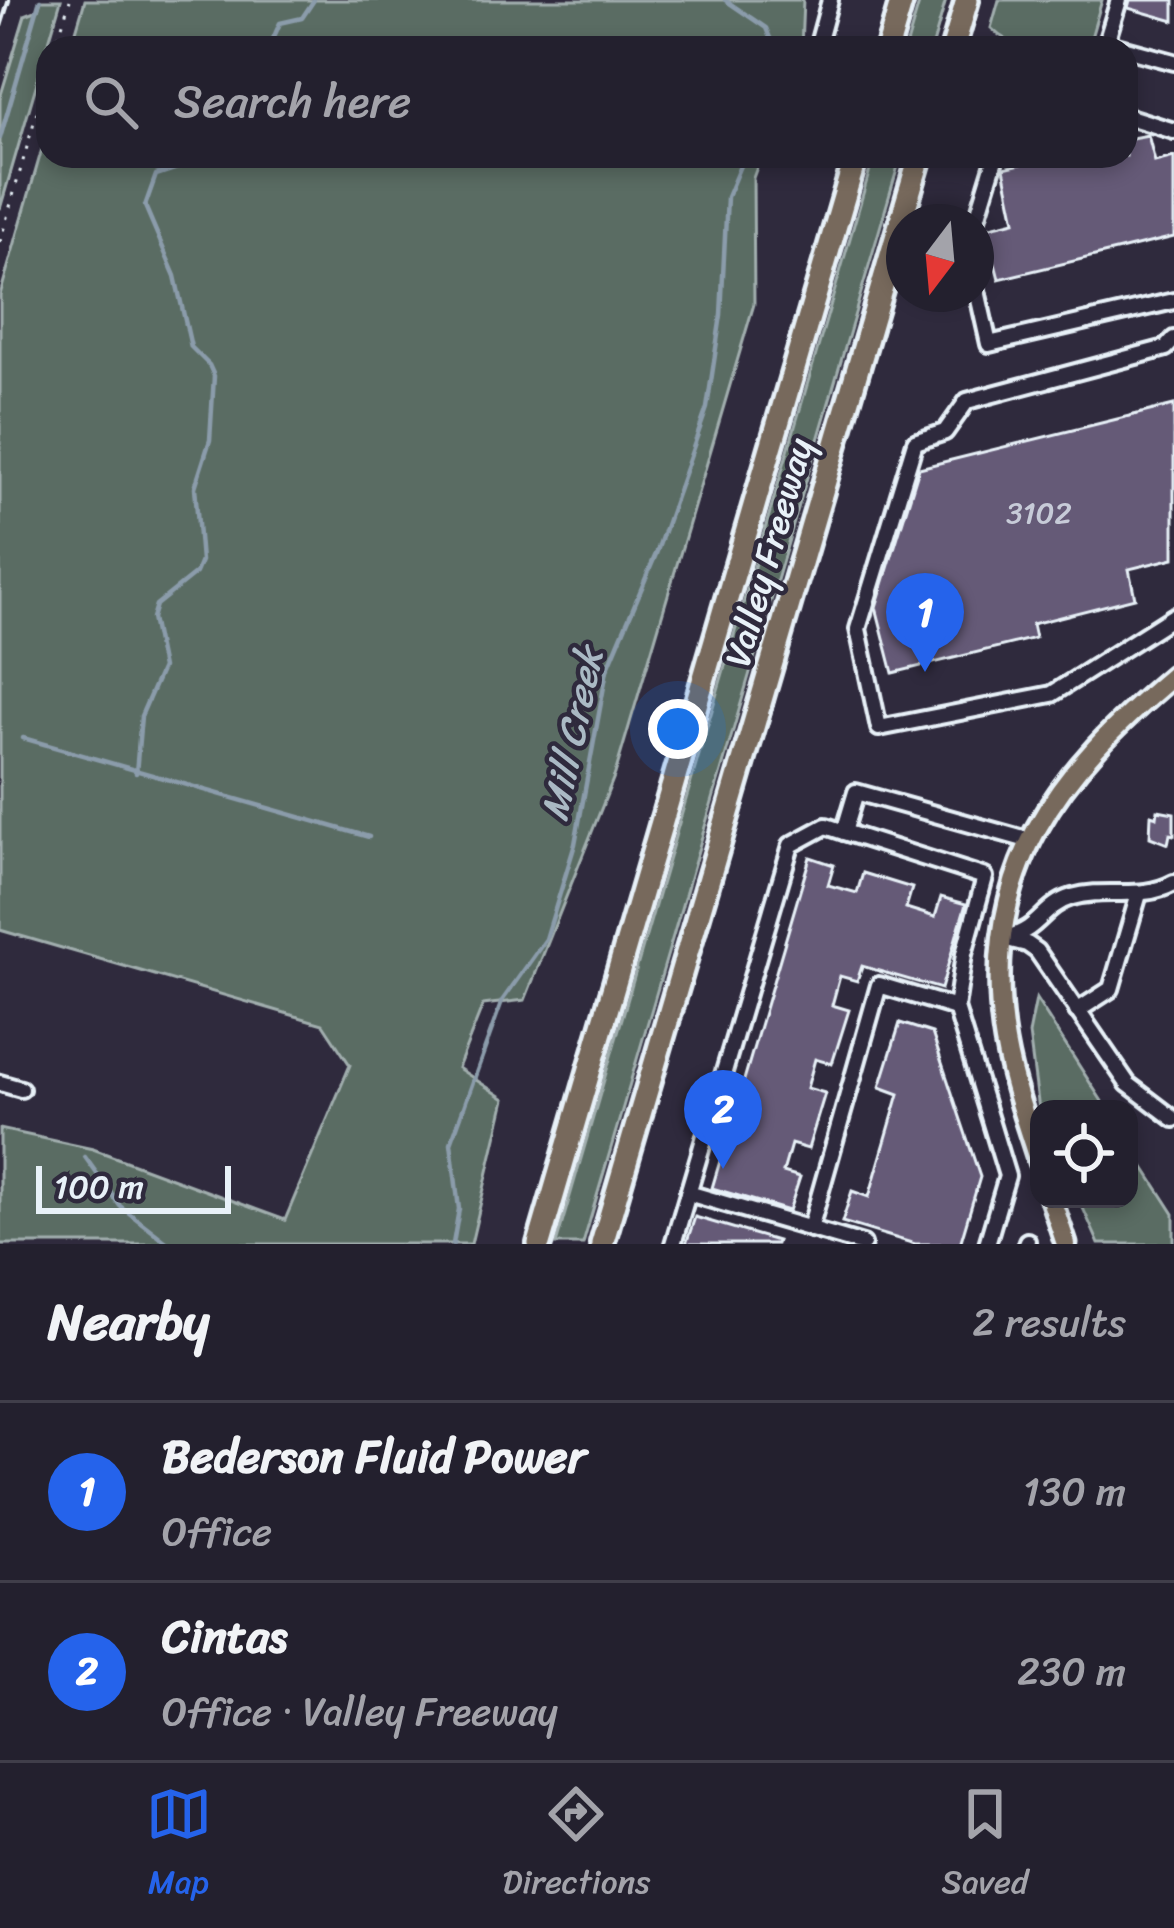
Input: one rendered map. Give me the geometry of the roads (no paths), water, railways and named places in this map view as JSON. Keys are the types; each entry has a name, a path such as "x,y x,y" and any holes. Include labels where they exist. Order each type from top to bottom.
{"highway":[{"path":"892,36 902,0"},
{"path":"956,36 967,0"},
{"name":"Valley Freeway","path":"539,1244 853,168"},
{"name":"Valley Freeway","path":"602,1244 916,168"}],"main road":[{"path":"1030,1130 1006,1046 1000,994 1012,892 1030,841 1079,763 1120,720 1174,675"},
{"path":"1054,1208 1066,1244"}],"street":[{"path":"820,36 830,0"},
{"path":"1108,36 1118,0"},
{"path":"1138,52 1174,62"},
{"path":"1138,120 1174,131"},
{"path":"981,204 992,168"},
{"path":"982,312 989,344 1174,301"},
{"path":"1174,339 1166,348 967,401 944,431 915,442 858,629 879,728 1052,694 1174,616"},
{"path":"844,832 856,792 1030,841"},
{"path":"673,1244 791,845 826,826 985,878 964,954 956,1008 1007,1176 987,1244"},
{"path":"1004,938 1028,932 1064,899 1090,892 1153,894 1174,883"},
{"path":"1077,1011 1109,993 1139,895"},
{"path":"1004,938 1037,951 1128,1084 1174,1119"},
{"path":"811,1228 879,986 956,1008"},
{"path":"0,1083 22,1089"},
{"path":"688,1193 863,1244"}],"waterway":[{"path":"0,138 40,0"},
{"path":"274,36 280,23 302,18 314,0"},
{"name":"Mill Creek","path":"725,0 766,28 769,36"},
{"path":"136,773 141,716 162,668 152,618 156,605 196,573 201,561 195,487 210,440 214,376 191,347 175,276 145,206 156,175 177,168"},
{"name":"Mill Creek","path":"453,1244 459,1209 451,1143 502,1001 546,939 575,844 607,670 656,554 707,408 721,315 727,197 739,168"},
{"path":"23,738 369,837"},
{"path":"85,1157 120,1206 169,1244"}],"railway":[{"path":"0,29 9,0"}],"place":[{"name":"Bederson Fluid Power","path":"925,672"},
{"name":"Cintas","path":"723,1169"}]}
